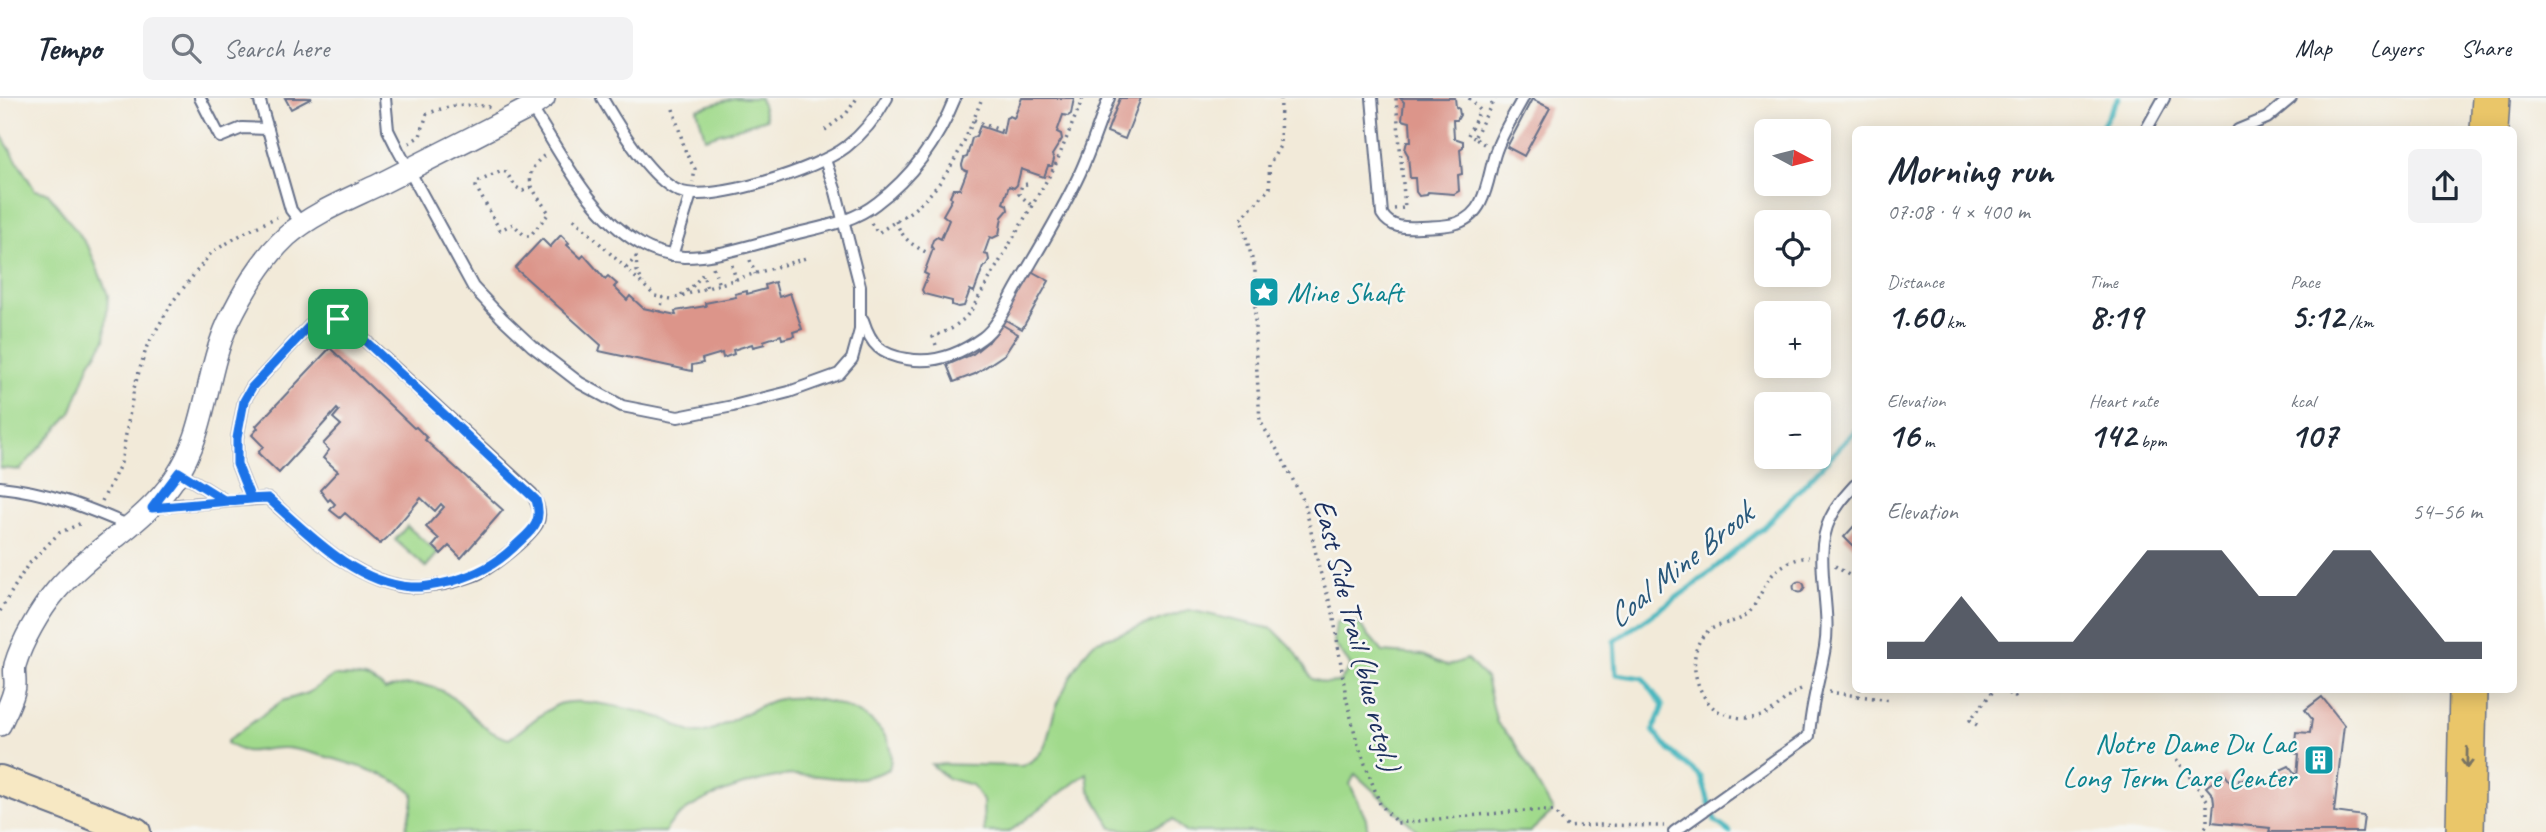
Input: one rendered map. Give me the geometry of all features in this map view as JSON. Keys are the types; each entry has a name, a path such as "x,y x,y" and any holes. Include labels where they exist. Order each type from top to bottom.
{"highway":[{"path":"2489,126 2491,98"},
{"path":"2465,832 2468,693"}],"main road":[{"path":"0,780 136,832"}],"street":[{"path":"0,725 15,690 7,672 55,592 94,553 131,527 152,508 179,472 193,446 214,366 233,312 261,265 288,236 303,225 537,102"}],"lane":[{"path":"200,98 220,137 242,128 268,129"},
{"path":"259,98 291,210 303,225"},
{"path":"385,98 388,130 473,287 533,346 580,383 622,406 678,417 733,407 839,374 855,352 862,314"},
{"path":"602,98 643,158 666,184 679,191 701,195 734,190 825,160 844,148 874,121 887,98"},
{"path":"537,102 556,147 573,177 607,216 639,244 673,256 694,256 725,252 844,221 874,206 919,163 938,134 955,98"},
{"path":"825,160 860,286 862,314 869,339 889,356 924,362 952,355 984,337 1002,313 1074,184 1109,98"},
{"path":"1372,98 1382,214 1392,225 1410,228 1455,224 1474,212 1483,201 1497,147 1523,98"},
{"path":"2148,126 2164,98"},
{"path":"2248,126 2267,118 2291,98"},
{"path":"673,256 691,194"},
{"path":"152,508 268,498 320,544 356,568 380,579 414,587 476,575 506,555 537,524 539,517 539,510 531,494 346,323 330,317 315,320 252,387 244,401 237,438 237,464 251,499"},
{"path":"179,472 224,500"},
{"path":"0,487 36,491 95,511 131,527"},
{"path":"1677,830 1809,736 1814,689 1825,647 1828,616 1823,558 1824,534 1830,519 1852,488"}],"path":[{"path":"825,130 846,114 857,98"},
{"path":"863,224 870,222 878,233 911,211 944,177 956,160 982,98"},
{"path":"934,351 936,346 933,337 951,330 965,318 1033,207 1055,166 1083,98"},
{"name":"East Side Trail (blue rctgl.)","path":"1281,98 1280,146 1269,165 1270,188 1241,219 1255,269 1260,421 1282,457 1305,504 1319,568 1333,613 1346,697 1357,742 1380,804 1397,823 1520,810 1553,811 1568,827 1597,825 1677,830"},
{"path":"1392,209 1405,208 1396,98"},
{"path":"1469,98 1480,110 1468,135 1474,138"},
{"path":"409,143 420,136 427,114 435,110 474,104 495,108"},
{"path":"673,109 686,153 695,169 691,194"},
{"path":"974,120 1002,131"},
{"path":"531,187 523,191 516,187 502,170 477,182 476,187 500,230 513,225 524,236 530,236 550,213 531,187 530,175 533,167 556,147"},
{"path":"1027,184 1022,185 1019,194 1033,207"},
{"path":"102,501 121,463 134,388 147,346 173,301 212,252 277,217"},
{"path":"896,221 904,238 930,254"},
{"path":"626,268 636,257 637,271 645,286"},
{"path":"678,297 691,288 703,274 708,289"},
{"path":"660,312 663,297"},
{"path":"0,611 27,566 59,533 89,520"},
{"path":"1852,577 1823,558 1795,559 1778,568 1767,580 1745,617 1719,625 1704,635 1695,650 1695,672 1703,695 1714,708 1724,714 1746,718 1767,714 1804,688 1891,700"},
{"path":"1977,726 1970,720 1992,693"},
{"path":"2168,748 2207,800 2207,825 2202,832"}],"green space":[{"path":"734,98 760,98 766,119 705,138 697,109"},
{"path":"0,133 35,190 48,193 89,248 108,295 105,340 90,363 71,413 20,470 0,468"},
{"path":"407,526 438,553 426,567 395,540"},
{"path":"1189,610 1273,629 1295,651 1312,679 1325,683 1339,682 1351,666 1334,643 1336,622 1358,623 1383,652 1422,655 1448,666 1467,659 1486,678 1497,723 1513,740 1553,811 1530,832 1419,832 1355,774 1350,784 1366,819 1368,832 1185,832 1173,820 1149,829 1130,830 1112,828 1089,789 1087,773 1009,832 984,832 983,801 972,785 947,778 931,764 1022,766 1031,761 1046,744 1061,696 1084,655 1095,642"},
{"path":"333,676 368,679 385,690 404,685 432,687 455,700 484,727 509,739 545,712 567,702 624,708 662,718 697,733 713,729 775,700 812,699 853,710 870,720 883,734 890,750 889,769 852,779 794,775 742,785 687,810 673,821 665,832 405,832 413,795 394,780 354,765 295,749 249,751 227,743 282,701 308,693"}],"building":[{"path":"285,98 312,98 291,109"},
{"path":"1022,98 1074,98 1071,114 1063,115 1057,132 1062,139 1052,155 1052,166 1048,166 1044,177 1021,169 1017,185 1014,188 1009,186 1003,203 1008,210 1002,217 999,235 990,237 984,254 988,255 989,260 983,267 974,292 970,290 964,306 958,307 952,305 952,301 924,294 922,290 928,275 924,273 933,249 931,246 937,237 941,239 949,220 943,215 952,199 950,196 953,189 960,189 967,171 962,165 972,138 976,136 980,126 1003,134 1006,118 1014,118"},
{"path":"1120,98 1141,98 1125,139 1107,132"},
{"path":"1400,98 1455,98 1460,115 1457,120 1453,120 1454,138 1463,141 1463,147 1460,149 1462,174 1458,175 1459,191 1454,194 1428,192 1427,195 1419,196 1416,192 1415,178 1410,178 1405,150 1407,141 1411,141 1410,122 1402,120 1404,102"},
{"path":"1532,99 1550,108 1524,156 1507,147"},
{"path":"561,235 569,243 567,245 581,258 584,255 605,279 608,276 617,284 614,287 627,300 630,296 643,308 676,315 675,311 706,306 705,303 736,297 735,294 747,291 747,294 766,289 765,285 775,282 779,297 790,293 802,329 793,332 794,336 782,339 781,335 763,341 765,344 753,347 752,344 733,350 734,354 723,358 722,353 702,359 703,363 692,365 692,371 599,351 601,345 515,268 542,239 550,247"},
{"path":"1031,271 1049,281 1022,329 1004,319"},
{"path":"1001,324 1018,334 1005,354 975,374 954,382 947,365 973,354 990,340"},
{"path":"330,348 416,427 427,438 425,440 503,510 461,558 449,546 441,554 433,546 439,539 426,527 444,507 441,504 435,511 421,498 380,544 345,513 340,518 330,510 335,504 330,499 328,501 320,490 338,471 323,458 329,450 323,444 341,425 333,418 339,411 337,409 279,473 258,453 263,446 252,435 258,428 256,426"},
{"path":"1852,528 1852,545 1844,537"},
{"path":"1799,582 1803,583 1803,591 1799,592 1795,591 1794,587 1795,583"},
{"name":"Notre Dame Du Lac Long Term Care Center","path":"2322,697 2344,725 2334,812 2364,816 2362,832 2269,832 2270,828 2212,822 2213,795 2206,787 2224,773 2234,787 2238,788 2239,779 2272,782 2276,772 2289,766 2297,776 2299,754 2294,753 2296,732 2310,733 2312,719 2305,710"}],"waterway":[{"name":"Coal Mine Brook","path":"2102,126 2118,98"},
{"name":"Coal Mine Brook","path":"1730,832 1715,821 1701,777 1669,750 1653,731 1663,706 1643,678 1616,674 1614,641 1693,586 1763,528 1852,434"}],"place":[{"name":"Mine Shaft","path":"1264,292"},
{"name":"Notre Dame Du Lac Long Term Care Center","path":"2319,760"}],"route":[{"path":"338,319 326,317 315,320 248,392 241,410 236,457 240,475 251,499 152,508 179,472 224,500 268,498 320,544 356,568 399,586 430,586 476,575 506,555 537,524 539,510 536,500 346,323 338,319"}]}
